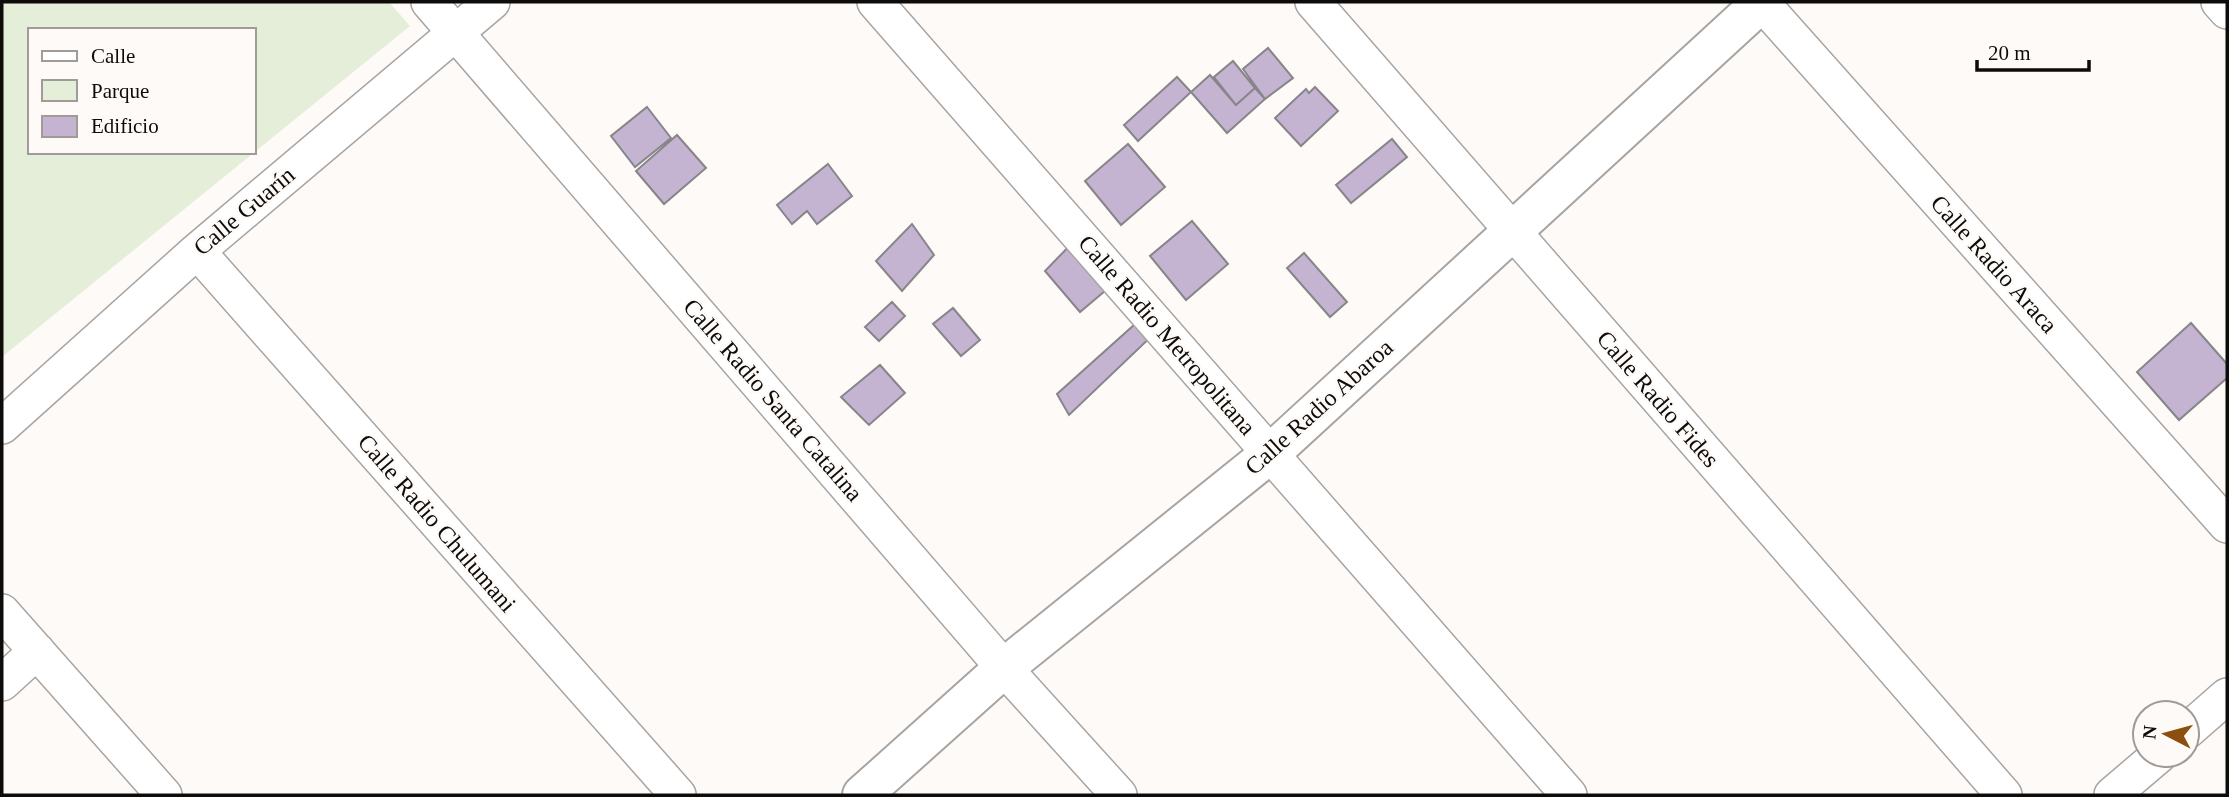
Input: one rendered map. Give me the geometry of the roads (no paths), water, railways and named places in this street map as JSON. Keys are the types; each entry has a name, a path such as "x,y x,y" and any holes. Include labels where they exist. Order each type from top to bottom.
{"street":[{"name":"Calle Radio Santa Catalina","path":"429,2 1004,668 1119,795"},
{"name":"Calle Guarín","path":"2,426 197,251 492,2"},
{"name":"Calle Radio Metropolitana","path":"875,2 1569,795"},
{"name":"Calle Radio Fides","path":"1312,2 2004,795"},
{"name":"Calle Radio Abaroa","path":"862,795 1004,668 1271,453 1761,2"},
{"name":"Calle Radio Araca","path":"1761,2 2227,525"},
{"path":"2219,2 2227,11"},
{"name":"Calle Radio Chulumani","path":"197,251 678,795"},
{"path":"2,612 164,795"},
{"path":"2,683 37,651"},
{"path":"2201,719 2227,696"},
{"path":"2112,795 2143,769"}]}
